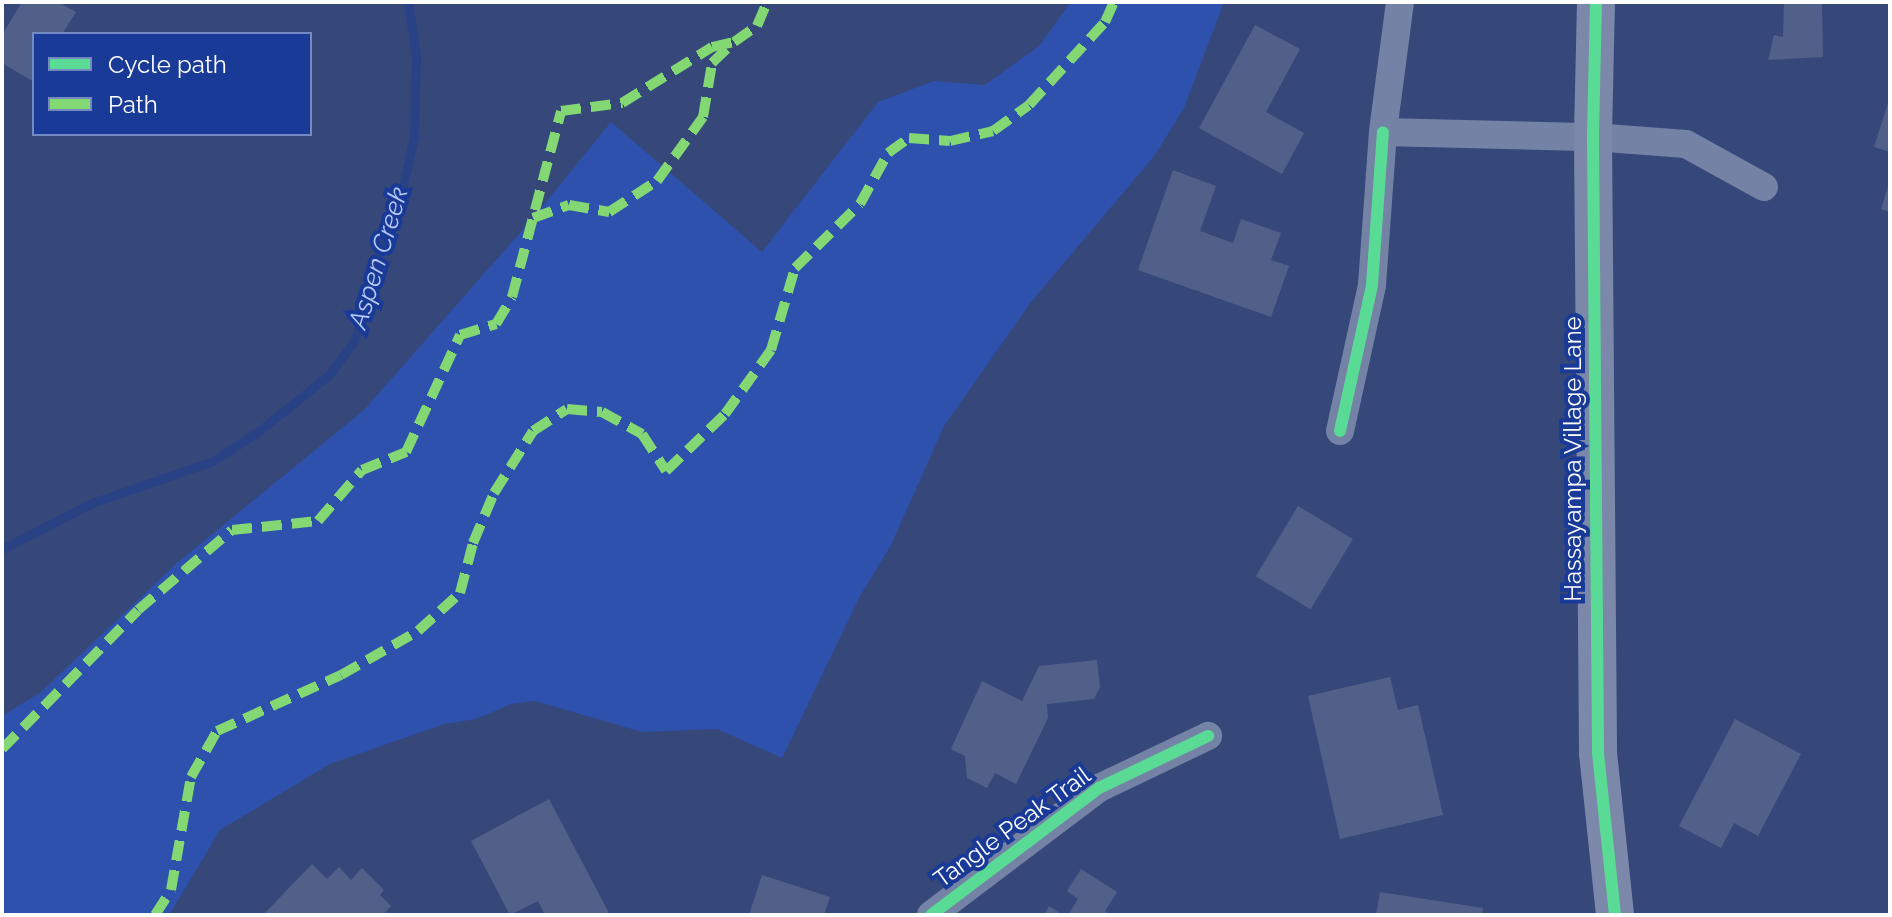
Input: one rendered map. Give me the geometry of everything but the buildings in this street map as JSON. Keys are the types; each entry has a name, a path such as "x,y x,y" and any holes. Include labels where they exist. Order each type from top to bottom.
{"street":[{"path":"1340,431 1372,285 1383,132 1400,2"},
{"name":"Hassayampa Village Lane","path":"1596,2 1593,137 1598,753 1615,915"},
{"path":"1383,132 1593,137 1686,144 1764,187"},
{"name":"Tangle Peak Trail","path":"931,915 1099,788 1208,736"}],"shaded area":[{"path":"1071,2 1224,2 1184,108 1155,155 1031,302 944,426 890,547 860,596 782,758 717,729 642,732 535,701 511,704 476,719 444,724 330,764 220,830 169,915 2,915 2,716 41,692 177,563 364,410 533,218 611,122 762,252 878,102 934,81 985,85 1039,46"}],"waterway":[{"name":"Aspen Creek","path":"2,549 92,503 213,461 259,431 329,375 354,341 372,291 379,252 398,209 414,136 416,56 408,2"}],"marked path":[{"path":"2,749 138,610 232,530 318,521 362,470 406,452 460,335 496,324 512,297 561,111 622,103 712,47 734,42 757,26 767,2"},
{"path":"155,915 171,890 191,777 217,731 341,675 418,631 460,593 473,543 494,493 533,431 567,409 602,412 642,434 666,471 725,414 771,350 795,268 860,204 888,153 909,138 950,141 993,131 1029,105 1105,22 1114,2"},
{"path":"533,218 569,205 609,212 657,181 703,117 712,63 734,42"}],"cycle path":[{"path":"1596,2 1593,137 1598,753 1615,915"},
{"path":"1340,431 1372,285 1383,132"},
{"path":"931,915 1099,788 1208,736"}]}
